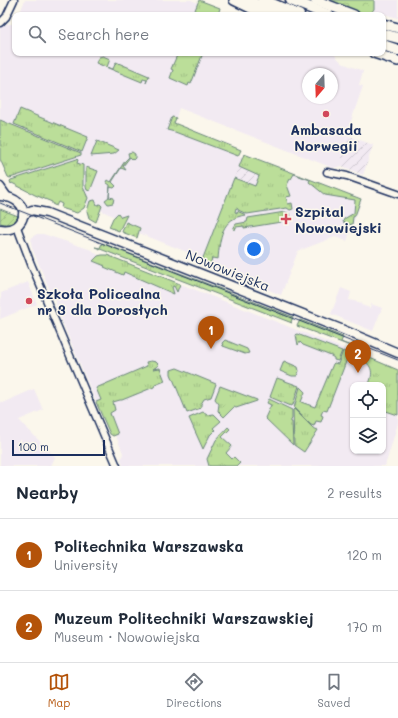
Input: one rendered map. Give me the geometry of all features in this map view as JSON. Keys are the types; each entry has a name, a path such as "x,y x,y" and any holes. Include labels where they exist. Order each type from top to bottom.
{"main road":[{"path":"234,0 259,12"},
{"path":"247,0 273,12"},
{"path":"263,0 292,12"},
{"path":"291,0 321,12"},
{"path":"314,0 346,12"},
{"path":"386,25 398,28"},
{"path":"386,35 398,38"},
{"path":"386,47 398,50"},
{"path":"383,56 398,61"}],"street":[{"path":"0,23 6,18 14,0"},
{"path":"327,172 347,176 398,194"},
{"path":"0,187 4,196"},
{"name":"Nowowiejska","path":"4,196 20,203 33,206 47,213 398,353"},
{"path":"0,229 17,227 23,215 23,208 20,203"},
{"name":"Nowowiejska","path":"23,215 32,210 47,213"},
{"path":"17,227 28,258 117,466"}],"shaded area":[{"path":"25,0 191,0 220,12 20,12"},
{"path":"374,0 398,0 398,18 386,15 386,12 373,11"},
{"path":"7,24 12,24 12,56 336,56 342,63 363,71 359,85 363,86 348,130 342,157 342,166 333,168 179,108 172,130 242,158 244,154 362,199 347,241 335,237 298,251 281,295 201,263 202,258 139,233 140,228 89,205 23,179 0,128 0,27"},
{"path":"347,135 373,145 363,175 342,166 342,157"},
{"path":"239,167 259,176 255,187 234,178"},
{"path":"37,234 43,234 92,250 99,256 107,255 398,370 398,423 385,466 123,466 121,459 123,453 116,436 110,434 96,402 56,307 56,300 51,293 32,248 32,237"},
{"path":"28,282 37,304 0,319 1,293"},
{"path":"341,288 351,292 349,300 362,303 361,305 370,308 371,304 382,308 373,331 331,314"},
{"path":"34,389 43,410 19,420 55,457 51,466 0,466 0,401 2,403"}],"green space":[{"path":"199,0 220,8 219,12 194,12"},
{"path":"324,0 374,0 374,9 372,12 357,12"},
{"path":"103,56 110,59 107,67 113,69 116,62 149,76 146,83 147,80 143,79 142,82 96,63 99,57"},
{"path":"177,56 202,56 191,84 189,83 188,86 170,78 173,70 171,69"},
{"path":"20,109 88,137 82,152 14,124"},
{"path":"172,117 176,118 174,123 241,150 238,156 167,130"},
{"path":"0,120 81,153 81,155 10,178 8,177 0,159"},
{"path":"97,141 119,150 114,154 91,156"},
{"path":"132,152 135,154 135,158 133,160 130,157 123,166 126,170 121,168 112,182 116,186 114,188 110,187 109,197 110,185 106,181 108,180 111,182 125,161 129,157 128,153"},
{"path":"244,154 361,199 355,216 353,217 352,225 343,222 344,219 354,213 355,200 325,195 309,182 310,180 294,174 287,185 291,196 286,197 288,204 292,203 293,209 290,210 287,208 247,214 236,208 235,212 237,213 237,211 246,215 231,220 223,230 218,259 212,258 210,265 215,267 214,268 201,263 234,178 255,186 259,176 239,167"},
{"path":"77,159 77,163 83,165 83,187 88,198 84,208 77,213 61,208 62,204 58,202 56,206 52,204 52,202 12,183 11,184 11,180"},
{"path":"86,167 98,171 90,191 87,190 86,187"},
{"path":"109,197 114,198 113,203 108,204 105,200"},
{"path":"95,200 97,205 100,204 102,206 96,222 89,218 87,211 90,201"},
{"path":"0,209 18,216 17,219 11,224 0,223"},
{"path":"285,212 290,214 291,219 244,228 244,226 236,227 235,230 233,229 236,224 247,222 248,218"},
{"path":"118,213 121,217 127,215 119,231 109,227 113,218"},
{"path":"126,222 140,228 137,238 122,232"},
{"path":"102,243 293,317 292,323 95,247 100,248"},
{"path":"107,255 180,284 177,292 174,286 172,287 174,294 124,272 123,275 93,261 98,256"},
{"path":"300,320 343,337 341,342 353,347 297,326"},
{"path":"297,334 342,351 338,361 334,360 331,356 303,345 300,342 298,345"},
{"path":"225,340 247,349 249,353 245,354 223,346 222,343"},
{"path":"343,351 349,354 327,411 323,410 321,422 316,421 314,426 311,425 294,408 300,387 305,392 301,402 315,407 333,364 338,364"},
{"path":"358,353 398,370 398,415 386,411 386,382 370,382 370,367 357,357"},
{"path":"284,361 298,367 299,371 297,376 292,376 280,371"},
{"path":"146,362 156,362 159,365 153,369 160,368 165,381 122,400 113,402 115,410 110,413 118,434 113,436 110,434 96,402 101,400 96,388 147,366"},
{"path":"177,368 216,384 211,397 204,399 201,404 201,408 187,413 171,374 171,370"},
{"path":"277,378 299,386 293,405 291,406 270,397"},
{"path":"220,386 257,401 236,408 234,407 224,417 218,411 219,404 215,399"},
{"path":"269,399 292,410 291,422 293,445 265,418 271,405 267,403"},
{"path":"294,409 313,428 318,430 304,452 294,445"},
{"path":"203,412 207,415 214,414 221,421 213,428 215,430 210,435 203,449 189,418"},
{"path":"228,427 230,429 222,437 232,446 226,453 232,459 234,457 240,463 237,466 209,466 207,459 216,440"}],"tram line":[{"path":"0,203 398,360"}],"place":[{"name":"Ambasada Norwegii","path":"326,114"},
{"name":"Szpital Nowowiejski","path":"286,219"},
{"name":"Szkoła Policealna nr 3 dla Dorosłych","path":"29,301"},
{"name":"Politechnika Warszawska","path":"211,349"},
{"name":"Muzeum Politechniki Warszawskiej","path":"358,373"}]}
